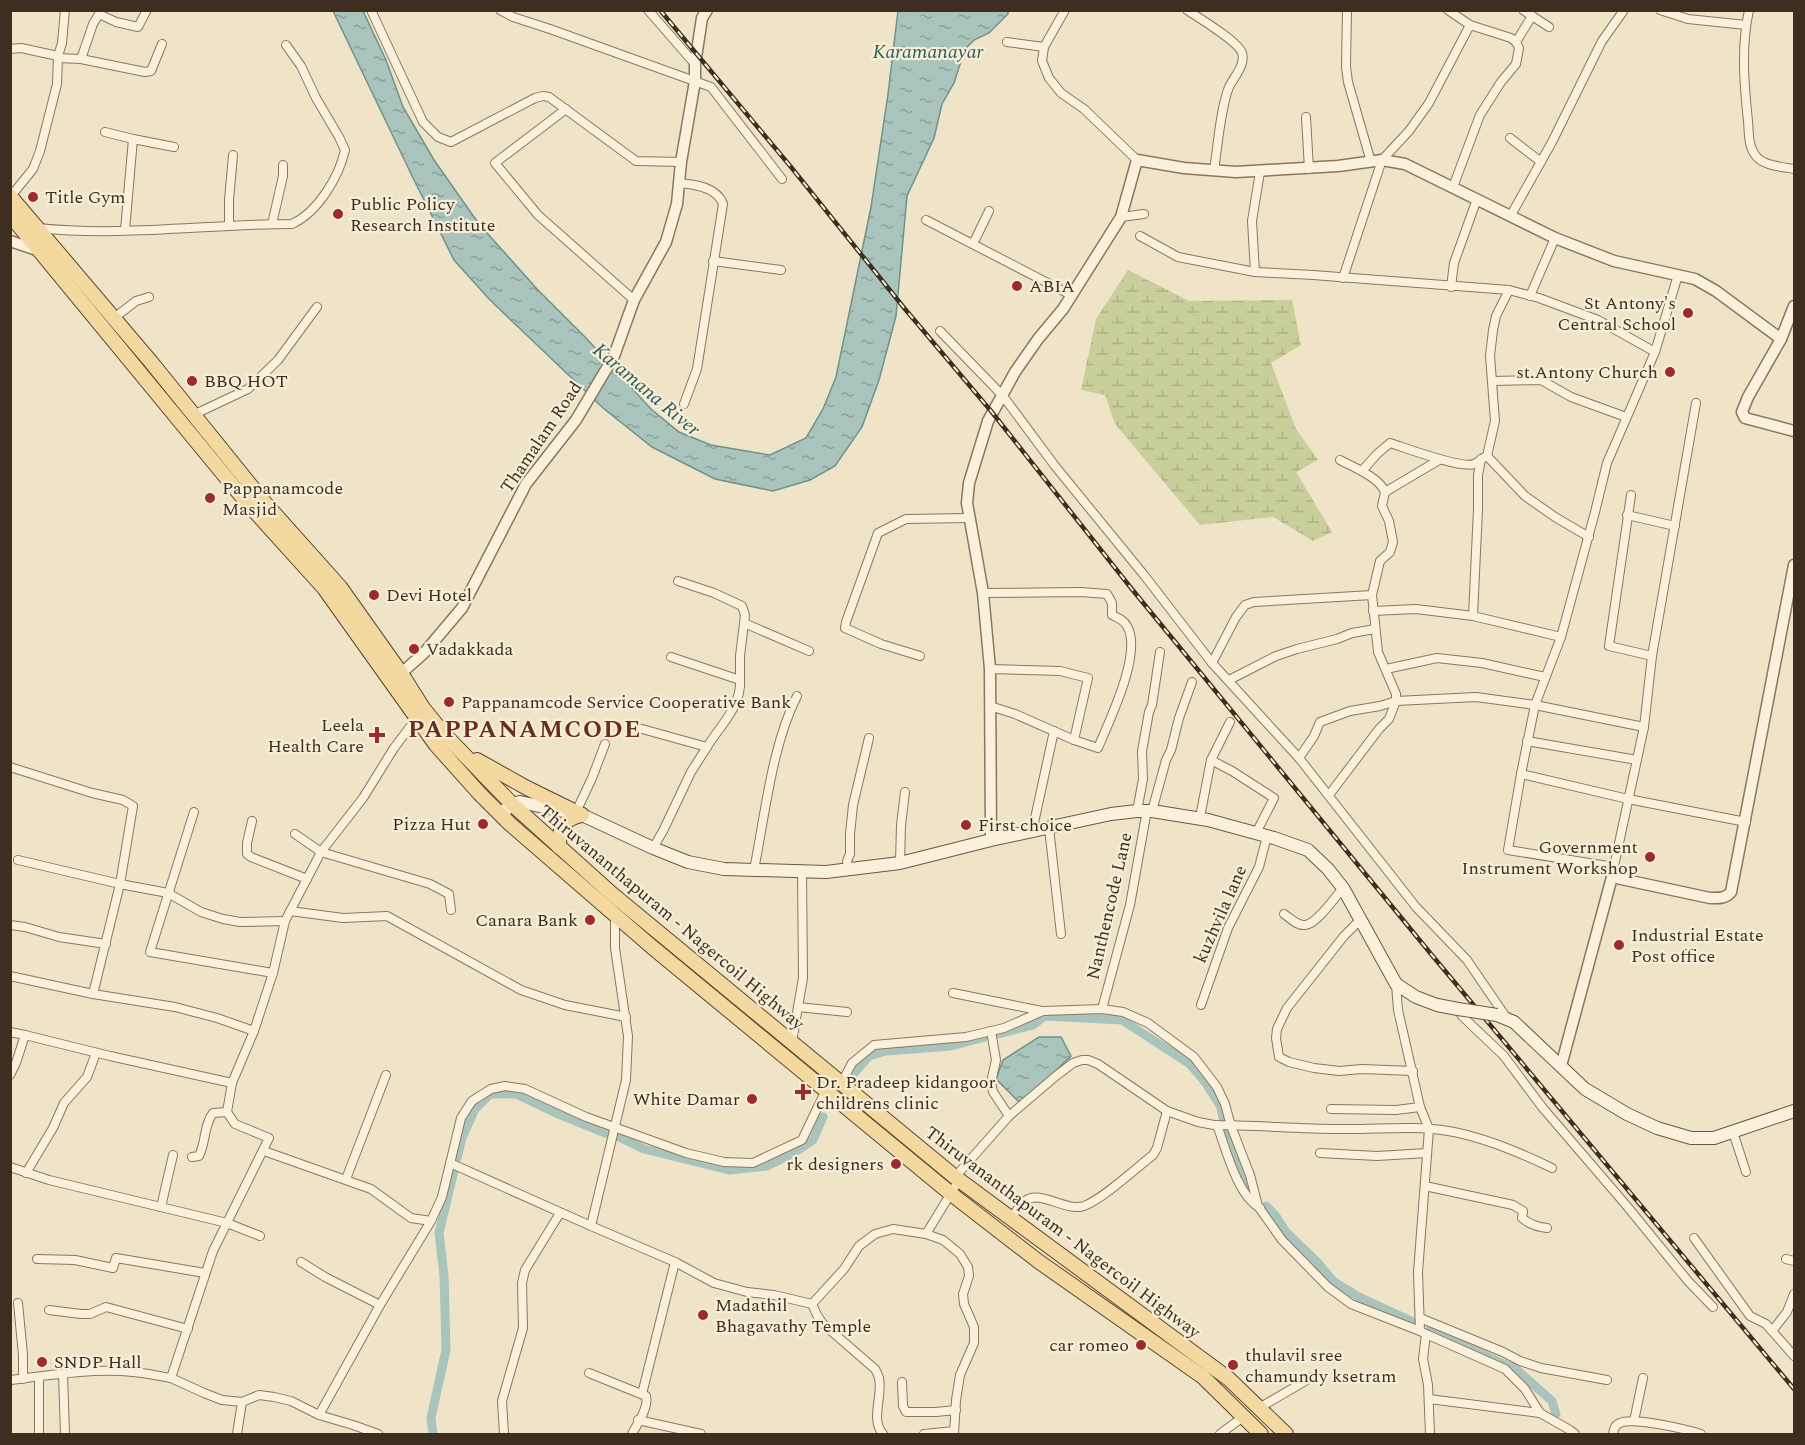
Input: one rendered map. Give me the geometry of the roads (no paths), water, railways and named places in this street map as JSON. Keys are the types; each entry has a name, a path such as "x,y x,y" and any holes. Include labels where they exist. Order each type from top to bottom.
{"main road":[{"name":"Thiruvananthapuram - Nagercoil Highway","path":"10,196 13,215 40,251 248,504 324,588 396,678 457,748 510,801 612,894 957,1178 1229,1379 1286,1434"},
{"name":"Thiruvananthapuram - Nagercoil Highway","path":"13,215 38,228 265,502 340,587 396,678 416,719 479,793 547,857 615,915 950,1193 1038,1261 1203,1377 1261,1434"},
{"path":"457,748 520,785 653,848 688,862 724,869 826,872 900,863 991,840 1111,814 1145,810 1208,820 1261,834 1308,850 1328,869 1343,888 1396,984 1416,998 1437,1005 1514,1022 1585,1089 1627,1114 1657,1128 1691,1138 1714,1138 1794,1111"},
{"path":"497,810 510,801 520,785"},
{"path":"510,801 579,813"},
{"path":"559,847 559,835 563,825 570,817 579,813"}],"street":[{"path":"10,196 33,169 40,152 57,84 58,57 62,43 65,10"},
{"path":"81,59 93,24 99,14 116,22 138,27 147,10"},
{"path":"371,10 423,122 438,137 451,142 517,106 543,96 549,97 636,160 681,162"},
{"path":"500,10 513,17 711,87 782,179"},
{"path":"648,10 694,64"},
{"name":"Thamalam Road","path":"396,678 424,653 462,608 526,484 576,420 614,356 634,300 666,242 677,204 681,162 695,81 694,64 702,18 707,10"},
{"path":"1065,10 1044,47 1042,61 1049,78 1062,93 1084,109 1137,160 1184,168 1260,172 1376,161 1406,164 1555,238 1614,261 1695,279 1716,291 1780,339"},
{"path":"1187,10 1242,51 1243,57 1238,72 1229,87 1223,109 1214,170"},
{"path":"1347,10 1348,82 1376,161"},
{"path":"1448,10 1470,25 1511,38 1519,48 1516,64 1501,82 1480,115 1453,187"},
{"path":"1523,10 1549,27"},
{"path":"1511,215 1552,142 1602,41 1624,10"},
{"path":"1660,10 1688,19 1746,25"},
{"path":"1749,10 1743,48 1750,144 1756,157 1764,162 1794,169"},
{"path":"1516,42 1532,16"},
{"path":"1343,278 1376,161 1409,131 1429,103 1470,25"},
{"path":"1007,42 1044,47"},
{"path":"10,49 21,48 58,57 81,59 145,72 151,71 162,44"},
{"path":"38,228 71,231 125,230 292,224 302,219 324,196 336,177 345,150 316,98 310,82 286,45"},
{"path":"566,109 495,163 538,215 634,300"},
{"path":"1306,117 1309,169"},
{"path":"105,132 174,147"},
{"path":"1510,138 1541,162"},
{"path":"125,230 133,139"},
{"path":"229,226 233,155"},
{"path":"991,840 990,669 983,593 967,503 969,483 988,421 1015,372 1063,309 1121,217 1137,160"},
{"path":"272,224 283,176 283,165"},
{"path":"1254,272 1252,221 1260,172"},
{"path":"678,183 694,184 714,191 723,204 697,369 684,404"},
{"path":"1451,287 1454,263 1477,199"},
{"path":"972,244 989,211"},
{"path":"1121,217 1144,214"},
{"path":"926,220 1071,295"},
{"path":"1140,236 1178,257 1254,272 1509,290 1598,320 1654,352"},
{"path":"1530,296 1555,238"},
{"path":"10,241 40,251"},
{"path":"713,261 781,270"},
{"path":"1678,275 1654,352 1607,463 1589,537 1560,637 1535,705 1508,850 1613,872 1710,898 1728,896 1734,886 1794,565"},
{"path":"1473,616 1478,475 1495,421 1490,356 1496,316 1509,290"},
{"path":"114,318 136,301 148,297"},
{"path":"1794,306 1780,339 1742,412 1745,418 1794,431"},
{"path":"193,415 242,392 260,379 278,360 317,308"},
{"path":"940,331 1003,396 1055,466 1144,574 1212,663 1299,758 1416,907 1467,960 1503,1018"},
{"path":"1492,381 1542,380 1571,397 1626,417"},
{"path":"1561,1066 1613,872 1644,727 1652,656 1696,403"},
{"path":"1362,471 1377,453 1390,443 1439,460 1473,464 1484,457"},
{"path":"1484,457 1525,496 1589,537"},
{"path":"1329,795 1389,719 1396,701 1396,694 1378,652 1372,594 1380,561 1390,552 1393,542 1389,521 1382,506 1385,492 1383,487 1362,471 1340,460"},
{"path":"1385,492 1439,460"},
{"path":"1631,495 1609,646 1652,656"},
{"path":"1628,515 1675,526"},
{"path":"920,656 881,644 845,628 846,622 878,533 906,519 969,518"},
{"path":"653,848 687,780 735,706 741,687 740,656 745,615 742,606 714,593 678,581"},
{"path":"983,593 1087,592 1107,594 1112,603 1112,615 1121,619 1128,627 1131,648 1125,680 1098,748 990,706"},
{"path":"1212,663 1236,617 1245,605 1254,602 1372,594"},
{"path":"1373,611 1416,609 1473,616 1560,637"},
{"path":"744,623 809,651"},
{"path":"1229,680 1287,652 1352,633 1375,629"},
{"path":"1145,810 1142,751 1160,652"},
{"path":"671,657 741,680"},
{"path":"1386,669 1437,658 1482,663 1545,677"},
{"path":"990,669 1060,671 1088,678 1074,740"},
{"path":"1145,810 1171,750 1192,682"},
{"path":"754,870 774,764 789,712 797,696"},
{"path":"1299,758 1314,736 1320,722 1350,711 1396,701 1476,697 1535,705 1644,727"},
{"path":"171,1378 205,1272 269,1138 235,1124 226,1112 232,1083 254,1031 273,973 285,921 321,852 363,798 394,748 416,719"},
{"path":"1201,812 1212,760 1230,722"},
{"path":"642,729 707,747"},
{"path":"1032,832 1054,731"},
{"path":"848,869 850,822 869,738"},
{"path":"1527,741 1636,760"},
{"path":"579,813 605,744"},
{"name":"kuzhvila lane","path":"1201,1005 1228,928 1259,867 1261,834 1274,798 1212,760"},
{"path":"10,767 92,793 123,800 133,806 120,884 93,994"},
{"path":"1521,774 1628,799 1746,822"},
{"path":"900,863 905,792"},
{"name":"Nanthencode Lane","path":"1102,1009 1130,905 1145,810"},
{"path":"194,812 150,952 273,973"},
{"path":"252,821 247,854 282,871 307,879"},
{"path":"1048,828 1061,934"},
{"path":"295,834 321,852 430,884 449,894 451,910"},
{"path":"18,860 168,893 201,912 223,919 240,922 285,921"},
{"path":"792,1042 803,978 802,871"},
{"path":"1284,914 1296,924 1305,925 1314,921 1343,888"},
{"path":"290,912 343,918 387,916 521,990 565,1005 626,1017"},
{"path":"591,1226 626,1080 628,1036 615,948 615,915"},
{"path":"1361,919 1344,936 1287,1008 1277,1029 1279,1057 1314,1068 1339,1071 1362,1069 1413,1071"},
{"path":"10,925 59,937 106,944"},
{"path":"10,976 93,994 175,1007 254,1031"},
{"path":"1396,984 1398,1010 1419,1107 1430,1129 1418,1272 1430,1434"},
{"path":"953,993 1043,1011 1102,1009 1123,1012 1148,1023 1194,1058 1217,1087 1250,1175 1258,1206 1282,1240 1328,1287 1351,1304 1423,1332 1505,1369 1525,1389 1540,1413"},
{"path":"798,1006 847,1012"},
{"path":"1458,1008 1468,1022 1504,1056 1542,1107 1688,1281 1713,1307"},
{"path":"842,1082 852,1063 874,1045 966,1036 991,1031 1004,1028 1043,1011"},
{"path":"991,1031 996,1060 991,1082 993,1092 1010,1116"},
{"path":"10,1032 232,1083"},
{"path":"10,1075 25,1035"},
{"path":"26,1173 53,1128 64,1103 87,1077 96,1053"},
{"path":"926,1234 957,1178 1010,1116 1056,1076 1073,1063 1082,1060 1098,1064 1167,1111 1198,1122 1231,1126 1450,1131 1514,1150 1552,1168"},
{"path":"346,1179 386,1075"},
{"path":"319,1415 380,1305 431,1221 442,1197 461,1118 472,1101 491,1089 505,1086 525,1089 614,1128 686,1153 724,1162 753,1163 802,1140 826,1090"},
{"path":"1332,1109 1396,1110 1419,1107"},
{"path":"1010,1219 1026,1200 1035,1197 1076,1208 1091,1203 1153,1155 1167,1111"},
{"path":"192,1157 199,1156 203,1147 209,1118 213,1113 226,1112"},
{"path":"1217,1125 1243,1191 1260,1209"},
{"path":"1733,1132 1746,1172"},
{"path":"264,1151 371,1189 411,1218 431,1221"},
{"path":"1320,1153 1377,1156 1427,1153"},
{"path":"161,1207 173,1155"},
{"path":"450,1163 675,1262 714,1283 747,1292 774,1295 812,1304"},
{"path":"10,1167 49,1180 227,1222 260,1236"},
{"path":"1425,1186 1513,1205 1522,1211 1522,1218 1525,1221 1547,1228"},
{"path":"504,1434 502,1401 523,1328 522,1283 525,1270 560,1213"},
{"path":"812,1304 843,1269 859,1246 875,1234 893,1229 926,1234 943,1240 960,1254 968,1267 969,1276 963,1294 964,1304 974,1327 974,1343 960,1375 954,1432 924,1434"},
{"path":"1694,1238 1750,1316 1766,1324 1794,1356"},
{"path":"37,1258 75,1260 113,1268 116,1258 205,1272"},
{"path":"301,1262 380,1305"},
{"path":"642,1394 675,1262"},
{"path":"1772,1331 1787,1312 1794,1294"},
{"path":"18,1303 23,1379"},
{"path":"812,1304 823,1324 876,1369 879,1379 877,1423 883,1434"},
{"path":"50,1310 90,1314 106,1307 188,1329"},
{"path":"1420,1318 1541,1368 1607,1380"},
{"path":"10,1380 63,1374 132,1372 171,1378 213,1397 242,1402 258,1395 274,1396 291,1401 319,1415 375,1434"},
{"path":"589,1373 646,1396 648,1400 632,1434"},
{"path":"63,1374 65,1434"},
{"path":"39,1377 39,1434"},
{"path":"1259,1408 1312,1377"},
{"path":"1634,1421 1643,1378"},
{"path":"902,1382 903,1406 906,1412 956,1410"},
{"path":"1429,1399 1540,1413 1575,1434"},
{"path":"237,1434 242,1402"},
{"path":"1220,1434 1243,1417"},
{"path":"638,1420 701,1434"},
{"path":"1612,1434 1618,1423 1634,1421 1701,1434"}],"water":[{"name":"Karamanayar","path":"333,11 363,11 386,60 403,107 434,160 479,224 651,409 679,432 711,445 770,455 806,438 823,409 836,377 871,207 898,11 1008,11 1008,14 989,33 974,40 965,49 954,83 942,104 934,138 907,196 896,316 879,380 862,427 835,466 810,480 773,491 715,479 652,447 603,408 490,300 454,260"},
{"path":"1039,1037 1061,1037 1071,1056 1021,1104 996,1079 1003,1060"}],"waterway":[{"path":"998,1034 1033,1025 1045,1016 1122,1020 1190,1064 1206,1083 1221,1107 1223,1118"},
{"path":"847,1081 869,1056 886,1051 951,1046 985,1037"},
{"path":"457,1158 462,1138 475,1109 490,1094 516,1094 605,1133"},
{"path":"617,1136 644,1149 729,1170 767,1166 792,1154 813,1140 823,1117"},
{"path":"1225,1132 1240,1175 1251,1197"},
{"path":"433,1434 431,1418 446,1350 444,1275 439,1233 454,1171"},
{"path":"1266,1206 1286,1232 1333,1281 1357,1296 1411,1321"},
{"path":"1430,1330 1517,1370 1552,1401 1556,1414"}],"railway":[{"path":"660,10 991,411 1131,588 1431,954 1794,1389"}],"place":[{"name":"Title Gym","path":"33,197"},
{"name":"Public Policy Research Institute","path":"338,214"},
{"name":"ABIA","path":"1017,286"},
{"name":"St Antony's Central School","path":"1688,313"},
{"name":"st.Antony Church","path":"1670,372"},
{"name":"BBQ HOT","path":"192,381"},
{"name":"Pappanamcode Masjid","path":"210,498"},
{"name":"Devi Hotel","path":"374,595"},
{"name":"Vadakkada","path":"414,649"},
{"name":"Pappanamcode Service Cooperative Bank","path":"449,702"},
{"name":"Leela Health Care","path":"377,735"},
{"name":"Pizza Hut","path":"483,824"},
{"name":"First choice","path":"966,825"},
{"name":"Government Instrument Workshop","path":"1650,857"},
{"name":"Canara Bank","path":"590,920"},
{"name":"Industrial Estate Post office","path":"1619,945"},
{"name":"Dr. Pradeep kidangoor childrens clinic","path":"803,1092"},
{"name":"White Damar","path":"752,1099"},
{"name":"rk designers","path":"896,1164"},
{"name":"Madathil Bhagavathy Temple","path":"703,1315"},
{"name":"car romeo","path":"1141,1345"},
{"name":"SNDP Hall","path":"42,1362"},
{"name":"thulavil sree chamundy ksetram","path":"1233,1365"}],"district":[{"name":"PAPPANAMCODE","path":"525,729"}],"water label":[{"name":"Karamana River","path":"647,389"}]}
